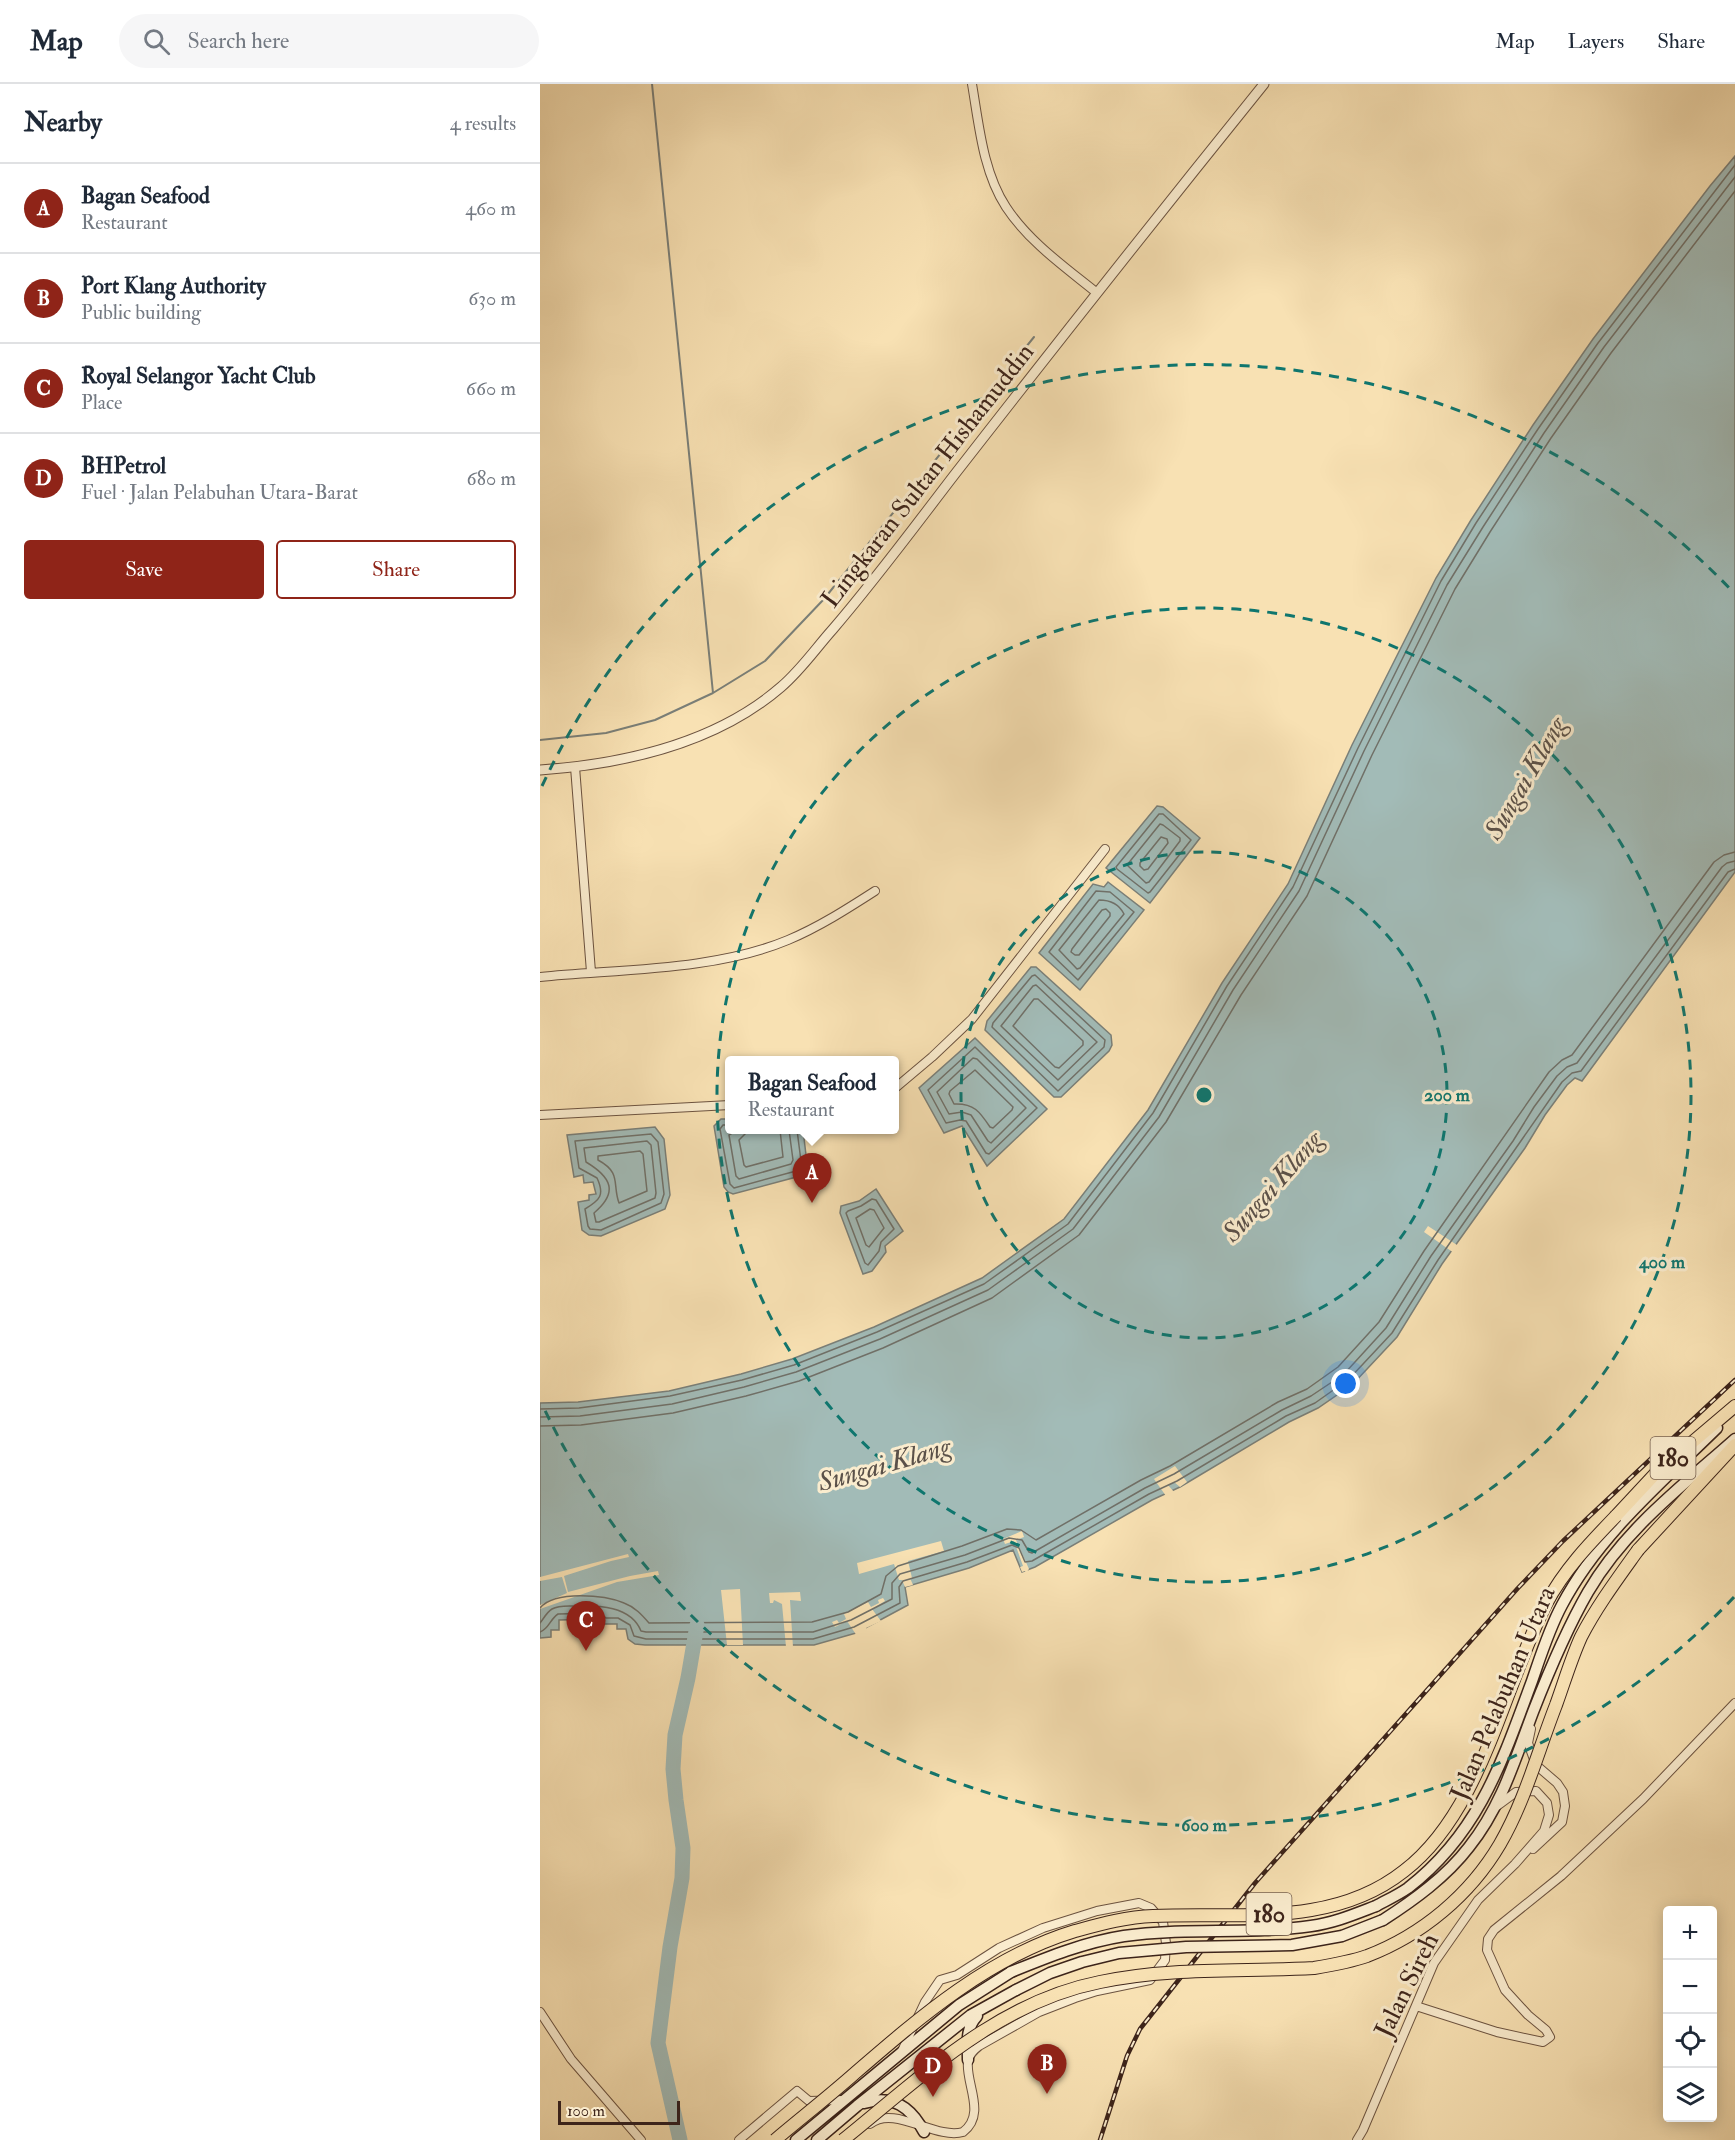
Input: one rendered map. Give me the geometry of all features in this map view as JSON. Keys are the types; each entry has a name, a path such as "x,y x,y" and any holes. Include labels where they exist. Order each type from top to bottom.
{"main road":[{"name":"180","path":"776,2140 888,2043 951,1994 1004,1960 1043,1942 1116,1920 1151,1916 1309,1912 1335,1906 1368,1894 1403,1872 1430,1848 1454,1817 1475,1775 1524,1652 1563,1574 1656,1473 1735,1408"},
{"name":"Jalan Pelabuhan Utara","path":"796,2140 959,2005 1011,1972 1070,1949 1122,1936 1162,1932 1273,1929 1337,1921 1377,1906 1406,1889 1447,1853 1467,1827 1485,1796 1561,1606 1584,1568 1609,1535 1735,1408"},
{"name":"Jalan Pelabuhan Utara","path":"817,2140 971,2015 1050,1973 1119,1953 1186,1947 1292,1945 1342,1936 1383,1920 1416,1899 1468,1849 1495,1808 1504,1791 1566,1633 1589,1591 1607,1565 1652,1512 1735,1438"},
{"name":"180","path":"843,2140 966,2041 1009,2015 1067,1990 1100,1982 1157,1974 1257,1971 1330,1965 1365,1957 1393,1945 1417,1931 1446,1909 1467,1889 1484,1868 1500,1842 1518,1806 1581,1639 1597,1608 1638,1550 1735,1445"},
{"path":"968,2060 970,2024 996,2001"},
{"path":"857,2106 877,2100 897,2103 913,2114 924,2132"}],"street":[{"path":"972,84 984,149 998,192 1007,208 1038,244 1096,293"},
{"name":"Lingkaran Sultan Hishamuddin","path":"540,770 575,768 640,755 679,744 732,720 781,687 859,598 1096,293 1264,84"},
{"path":"575,768 591,972"},
{"path":"899,1085 972,1019 1105,849"},
{"path":"540,977 659,968 728,958 787,940 837,915 875,891"},
{"path":"540,1115 725,1105"},
{"path":"1416,2006 1497,2032 1543,2042 1550,2037 1546,2030 1528,2015 1505,1990 1487,1950 1488,1939 1494,1930 1562,1876 1643,1799 1735,1703"},
{"path":"1515,1864 1551,1835 1562,1822 1565,1806 1563,1792 1557,1783 1536,1765 1528,1743 1533,1713"},
{"path":"1495,1808 1516,1792 1530,1790 1541,1795 1547,1803 1549,1815 1544,1831 1515,1864"},
{"name":"Jalan Sireh","path":"1357,2140 1434,1963 1478,1900 1515,1864"},
{"path":"850,2140 874,2121 886,2119 941,2136 955,2136 964,2131 972,2121 975,2112 968,2060 979,2046 1039,2012 1097,1991 1150,1980 1165,1960 1166,1943 1163,1922 1151,1908 1139,1903 1097,1911 1043,1928 999,1948 957,1975 940,1980 925,2002 901,2052"},
{"path":"540,2012 572,2059 641,2140"},
{"path":"739,2140 796,2091 809,2101 844,2100"}],"water":[{"name":"Sungai Klang","path":"1735,156 1735,872 1582,1081 1575,1078 1567,1085 1545,1115 1525,1148 1442,1264 1397,1337 1353,1384 1318,1408 1289,1422 1180,1487 1152,1500 1035,1567 1022,1572 1013,1550 969,1568 905,1587 908,1605 856,1633 814,1645 645,1645 635,1644 628,1639 626,1629 617,1629 617,1624 600,1624 599,1619 559,1620 559,1630 551,1630 551,1637 540,1638 540,1403 578,1402 669,1391 792,1359 874,1327 982,1278 1064,1219 1148,1110 1222,983 1288,884 1352,745 1436,578 1471,520 1593,339"},
{"path":"1157,806 1163,807 1200,838 1150,903 1106,868"},
{"path":"1108,882 1144,910 1080,990 1039,953 1093,884 1104,887"},
{"path":"1031,967 1036,967 1111,1035 1112,1045 1109,1051 1061,1097 1054,1097 985,1030 987,1021"},
{"path":"975,1038 1047,1109 987,1166 962,1126 944,1133 919,1088"},
{"path":"721,1119 725,1119 725,1134 803,1134 807,1163 800,1176 733,1194 724,1187 714,1126"},
{"path":"655,1127 664,1139 670,1195 665,1209 601,1236 589,1235 582,1230 578,1202 589,1200 589,1195 596,1194 593,1182 584,1183 583,1175 574,1177 567,1135"},
{"path":"876,1189 903,1231 885,1246 886,1252 872,1271 863,1274 840,1213 841,1206 859,1201"}],"pier":[{"path":"1428,1226 1459,1247 1454,1253 1424,1232"},
{"path":"1175,1466 1187,1482 1180,1487 1174,1482 1168,1485 1174,1492 1166,1496 1154,1479"},
{"path":"1022,1531 1024,1537 1016,1540 1029,1569 1026,1573 1022,1572 1020,1567 1023,1566 1014,1541 1005,1544 1003,1539"},
{"path":"941,1541 944,1551 908,1561 913,1585 905,1587 902,1580 899,1580 894,1564 859,1574 857,1563"},
{"path":"628,1554 629,1557 564,1576 568,1592 630,1576 658,1571 659,1575 617,1582 540,1609 540,1605 567,1593 562,1577 540,1581 540,1577"},
{"path":"740,1589 743,1645 727,1645 721,1590"},
{"path":"800,1592 801,1601 790,1600 793,1647 786,1647 782,1604 774,1600 770,1603 769,1593"},
{"path":"883,1598 885,1601 872,1609 881,1621 866,1628 867,1631 857,1636 847,1621 835,1627 832,1622 837,1620 839,1623 846,1619 844,1614 868,1602 871,1607"}],"waterway":[{"path":"652,84 713,693"},
{"path":"540,740 606,733 655,720 713,693 765,661 824,599 1034,337"},
{"path":"680,2140 658,2043 670,1947 682,1878 683,1848 673,1769 675,1735 697,1625"}],"railway":[{"path":"1100,2140 1127,2056 1140,2029 1255,1883 1518,1588 1563,1541 1735,1380"}],"place":[{"name":"Bagan Seafood","path":"812,1203"},
{"name":"Royal Selangor Yacht Club","path":"586,1651"},
{"name":"Port Klang Authority","path":"1047,2094"},
{"name":"BHPetrol","path":"933,2097"}]}
